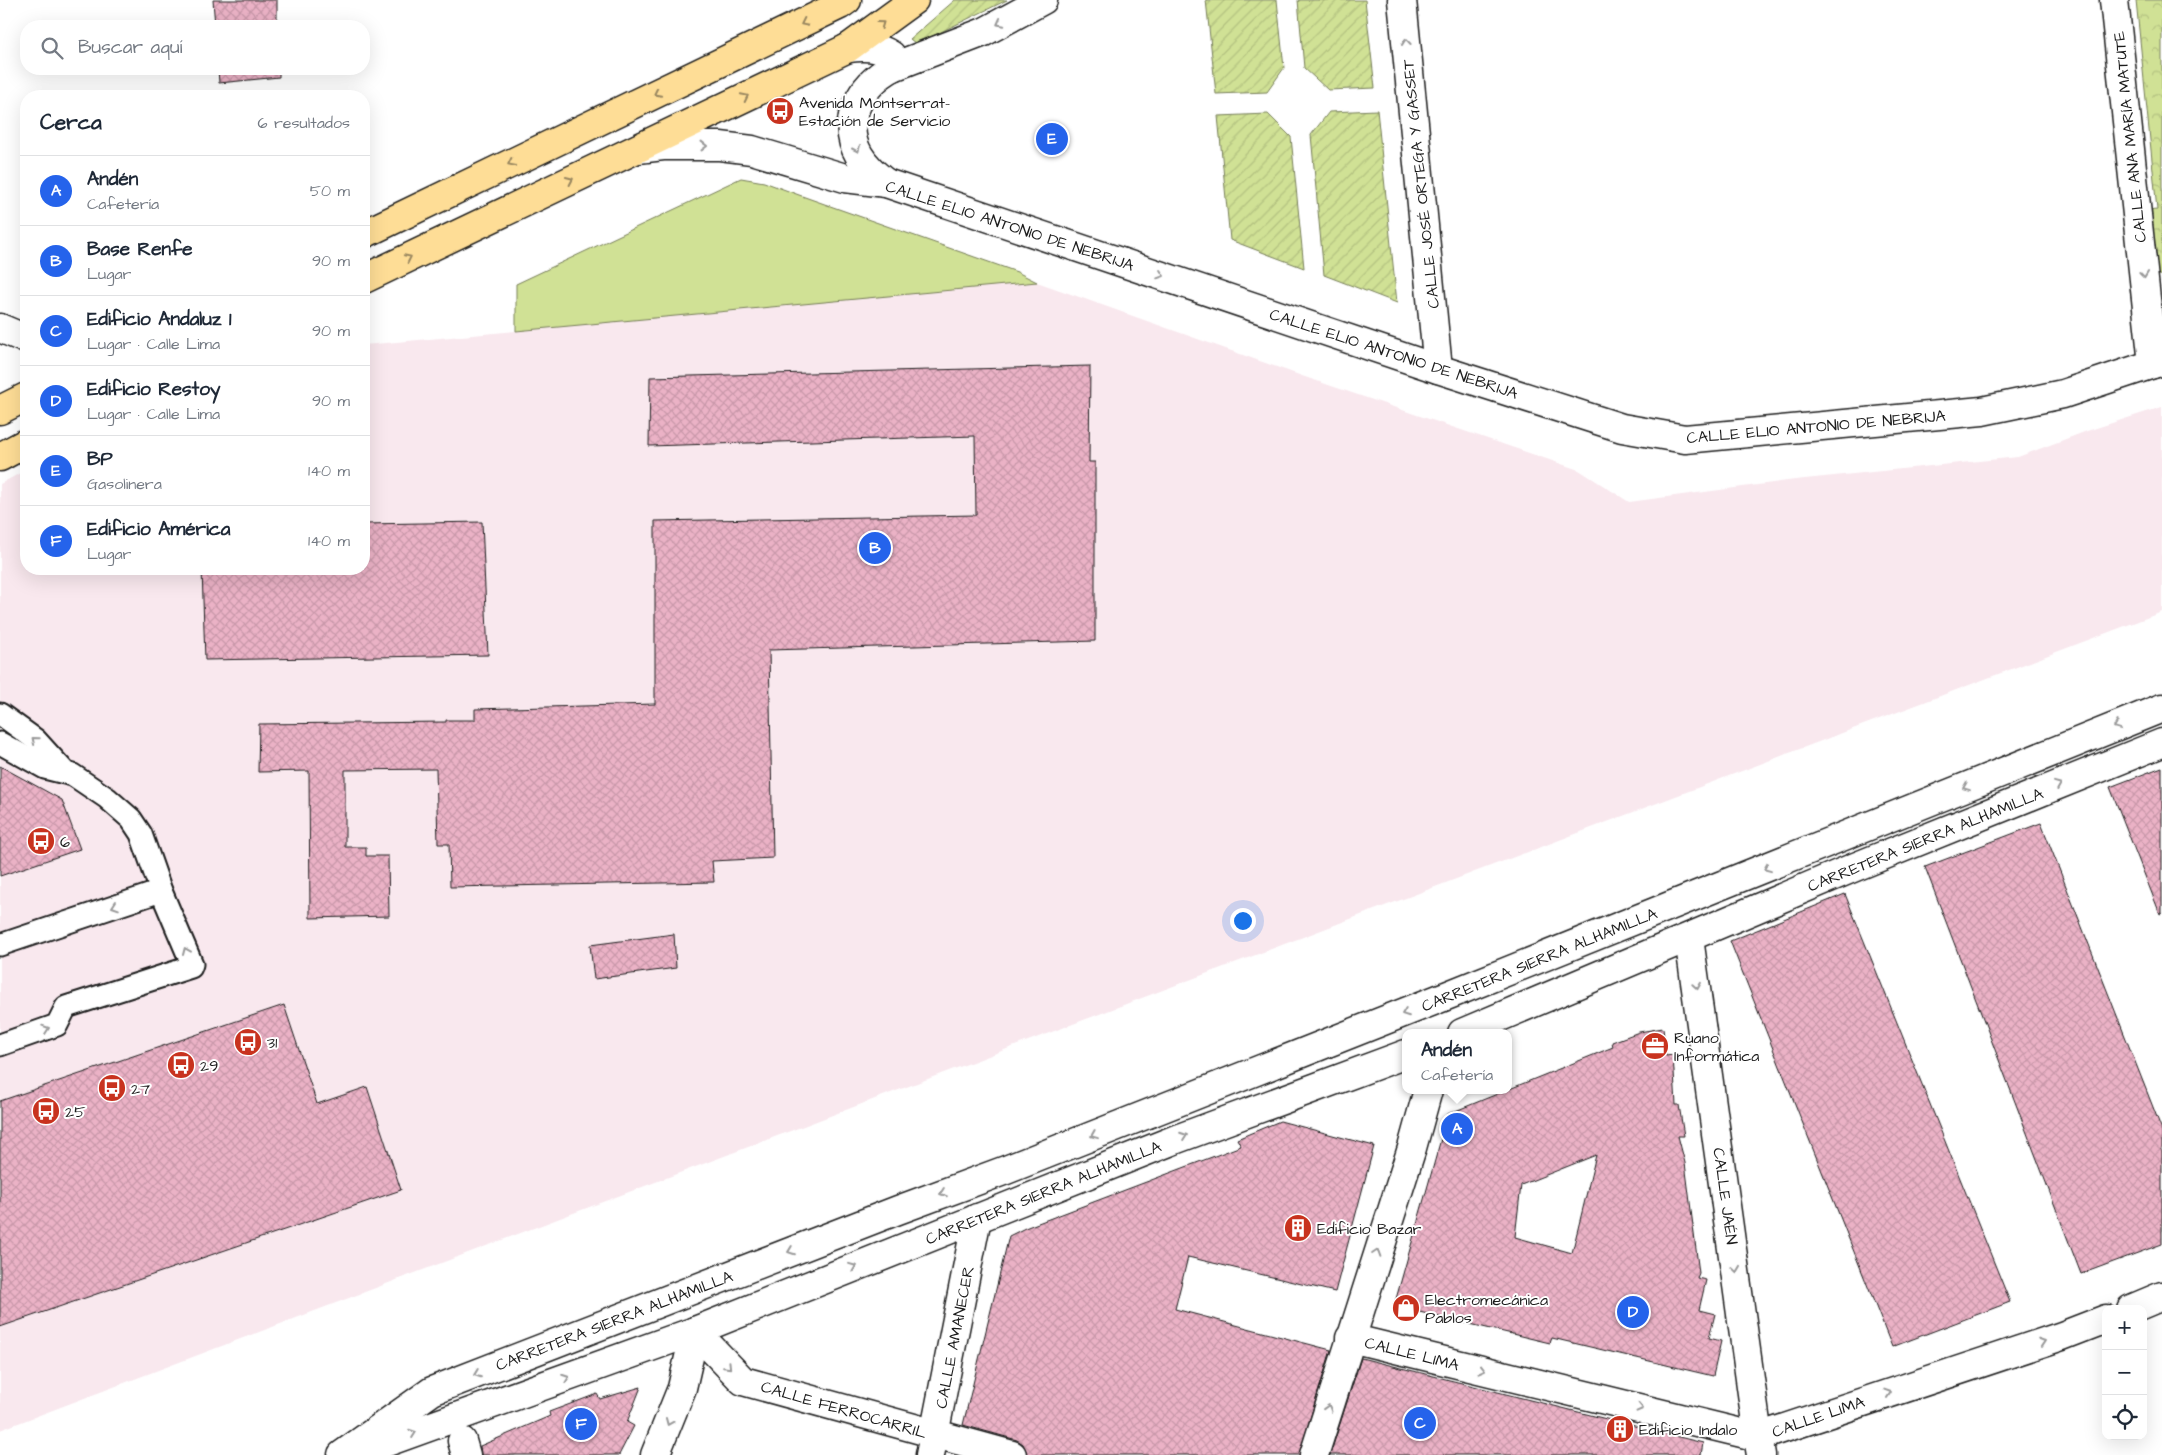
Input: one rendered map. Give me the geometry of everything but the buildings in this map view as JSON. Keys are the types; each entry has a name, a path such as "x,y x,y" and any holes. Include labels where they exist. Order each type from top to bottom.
{"main road":[{"path":"370,231 847,0"},
{"path":"370,276 848,48 914,0"},
{"path":"886,184 867,167 859,155 854,142 852,119 857,101 884,72 893,67 984,32 1042,0"},
{"name":"CALLE JOSÉ ORTEGA Y GASSET","path":"1402,0 1438,369"},
{"name":"CALLE ANA MARÍA MATUTE","path":"2114,0 2157,363"},
{"path":"848,48 865,46 883,50 891,55 893,67"},
{"name":"CALLE ELIO ANTONIO DE NEBRIJA","path":"638,149 663,146 720,146 752,150 845,178 886,184 1438,369 1622,428 1685,438 1982,411 2063,394 2157,363"},
{"path":"0,328 20,336"},
{"path":"0,410 20,400"},
{"path":"0,457 20,446"},
{"name":"CARRETERA SIERRA ALHAMILLA","path":"342,1455 432,1391 1006,1170 1470,987 2162,708"},
{"name":"CARRETERA SIERRA ALHAMILLA","path":"1472,1029 1855,867 2162,743"},
{"name":"CARRETERA SIERRA ALHAMILLA","path":"1689,938 1707,914 1843,854 1881,821"},
{"name":"CALLE JAÉN","path":"1689,938 1760,1446"},
{"name":"CARRETERA SIERRA ALHAMILLA","path":"1140,1116 1190,1113 1321,1066 1399,1057"},
{"name":"CARRETERA SIERRA ALHAMILLA","path":"350,1455 695,1331 1174,1140 1399,1057"},
{"path":"1314,1455 1412,1148 1427,1094"},
{"name":"CARRETERA SIERRA ALHAMILLA","path":"655,1455 682,1388 695,1331 705,1317 729,1302 843,1249 898,1210"},
{"name":"CALLE AMANECER","path":"933,1445 977,1218"},
{"path":"2141,1305 2162,1296"},
{"name":"CALLE LIMA","path":"1350,1338 1760,1446 2102,1320"},
{"name":"CALLE FERROCARRIL","path":"695,1331 743,1381 933,1445 1012,1455"}],"lane":[{"path":"0,714 36,740 65,772 93,788 132,819 141,834 161,891 192,964 191,967 66,1007 57,1025 0,1045"},
{"path":"0,743 45,768 65,772"},
{"path":"0,945 161,891"}],"shaded area":[{"path":"741,178 764,182 1302,376 1579,470 1629,502 1795,480 2018,457 2087,431 2162,407 2162,612 0,1430 0,484 20,473 20,575 370,575 370,344 516,331 516,284"}],"green space":[{"path":"955,0 1007,0 916,44 910,39"},
{"path":"1206,0 1277,0 1284,68 1267,92 1216,94"},
{"path":"1298,0 1365,0 1375,88 1328,90 1304,68"},
{"path":"2136,0 2162,0 2162,275 2153,276 2144,211 2157,210"},
{"path":"1377,110 1397,303 1324,275 1311,135 1329,112"},
{"path":"1268,114 1291,137 1304,268 1230,240 1218,116"},
{"path":"741,178 764,182 1017,272 1037,282 516,331 516,284"}],"place":[{"name":"Avenida Montserrat- Estación de Servicio","path":"780,111"},
{"name":"BP","path":"1052,139"},
{"name":"Base Renfe","path":"875,548"},
{"name":"6","path":"41,841"},
{"name":"31","path":"248,1042"},
{"name":"Ruano Informática","path":"1655,1046"},
{"name":"29","path":"181,1065"},
{"name":"27","path":"112,1088"},
{"name":"25","path":"46,1111"},
{"name":"Andén","path":"1457,1129"},
{"name":"Edificio Bazar","path":"1298,1228"},
{"name":"Electromecánica Pablos","path":"1406,1308"},
{"name":"Edificio Restoy","path":"1633,1312"},
{"name":"Edificio Andaluz 1","path":"1420,1423"},
{"name":"Edificio América","path":"581,1424"},
{"name":"Edificio Indalo","path":"1620,1429"}]}
